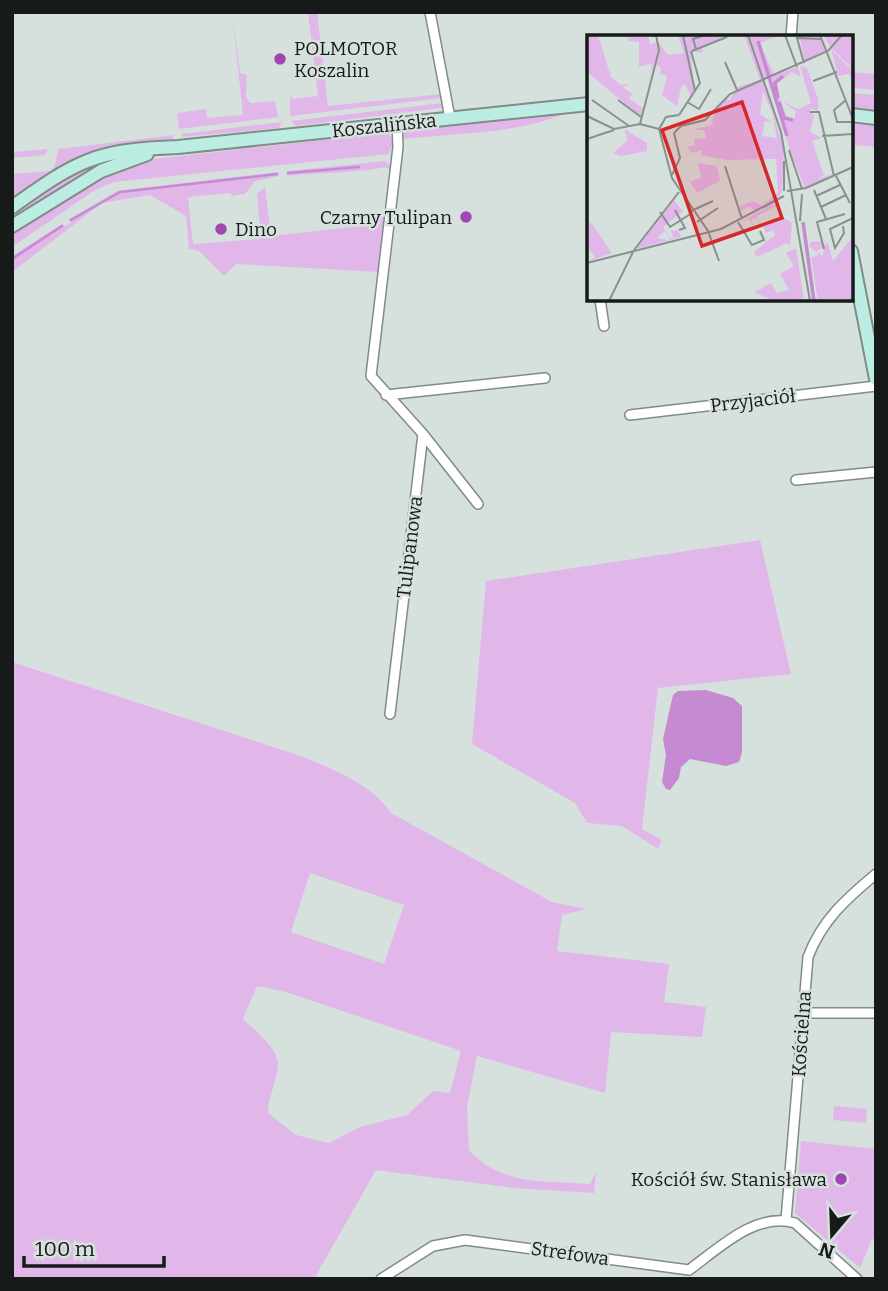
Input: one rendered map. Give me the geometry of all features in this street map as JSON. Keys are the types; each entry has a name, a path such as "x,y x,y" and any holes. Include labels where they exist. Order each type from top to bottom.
{"main road":[{"name":"Koszalińska","path":"12,207 55,175 89,159 121,150 178,147 587,104"},
{"path":"853,116 876,118"},
{"name":"Koszalińska","path":"12,226 111,166 178,147"},
{"path":"853,261 876,379"}],"street":[{"path":"430,12 450,118"},
{"path":"791,35 793,12"},
{"path":"397,123 398,147 371,376 423,434 478,504"},
{"path":"600,301 604,326"},
{"path":"386,395 545,378"},
{"name":"Przyjaciół","path":"630,415 876,386"},
{"name":"Tulipanowa","path":"390,714 423,434"},
{"path":"796,480 876,472"},
{"name":"Kościelna","path":"786,1220 808,957 816,935 831,914 876,874"},
{"path":"803,1013 876,1013"},
{"path":"786,1220 795,1223 857,1279"},
{"name":"Strefowa","path":"381,1279 433,1246 465,1240 688,1275 734,1236 765,1223 786,1220"}],"shaded area":[{"path":"232,12 240,73 247,75 246,96 250,103 275,101 278,117 179,129 177,113 206,109 207,118 243,115"},
{"path":"308,12 317,12 328,106 442,94 442,98 290,116 290,93 292,99 318,96"},
{"path":"853,72 876,74 876,90 853,88"},
{"path":"853,93 876,95 876,111 853,108"},
{"path":"443,103 442,108 296,126 291,121"},
{"path":"566,113 507,129 403,139 403,134 412,129"},
{"path":"282,122 279,128 182,137 182,134"},
{"path":"853,123 876,125 876,147 853,145"},
{"path":"387,133 394,140 389,154 114,182 95,190 12,247 12,235 89,184 136,161"},
{"path":"174,135 172,140 128,145 12,201 12,174 50,171 55,165 58,149"},
{"path":"48,149 45,155 12,158 12,152"},
{"path":"123,155 12,219 12,214 66,172"},
{"path":"385,161 390,165 390,171 386,167 287,176 287,171"},
{"path":"278,172 279,176 255,181 245,194 188,197 193,244 261,239 257,194 265,187 271,236 380,224 379,215 385,218 379,272 236,264 224,276 199,251 189,249 186,216 150,195 102,203 12,272 12,256 62,224 65,226 71,223 69,219 117,191"},
{"path":"760,540 791,674 658,688 642,829 662,840 658,849 622,826 587,823 575,803 472,744 486,581"},
{"path":"12,662 301,756 338,772 373,794 391,813 552,902 586,909 562,915 557,951 669,964 664,1002 706,1007 702,1037 611,1032 605,1093 477,1056 467,1107 469,1150 496,1170 525,1179 590,1184 596,1172 594,1193 513,1188 376,1170 314,1279 12,1279","holes":["310,873 404,905 384,964 291,932","257,986 286,992 461,1051 450,1093 433,1091 407,1115 360,1127 329,1143 296,1135 268,1113 278,1069 277,1057 264,1039 243,1019"]},
{"path":"706,690 733,698 742,706 742,752 739,762 726,766 690,759 681,767 679,778 670,790 666,789 662,782 666,755 663,739 673,695 678,691"},
{"path":"834,1106 867,1109 866,1123 833,1120"},
{"path":"801,1141 876,1149 876,1240 872,1239 860,1268 795,1213"}],"waterway":[{"path":"288,173 359,167"},
{"path":"71,220 120,192 277,174"},
{"path":"12,259 62,226"}],"place":[{"name":"POLMOTOR Koszalin","path":"280,59"},
{"name":"Czarny Tulipan","path":"466,217"},
{"name":"Dino","path":"221,229"},
{"name":"Kościół św. Stanisława","path":"841,1179"}]}
